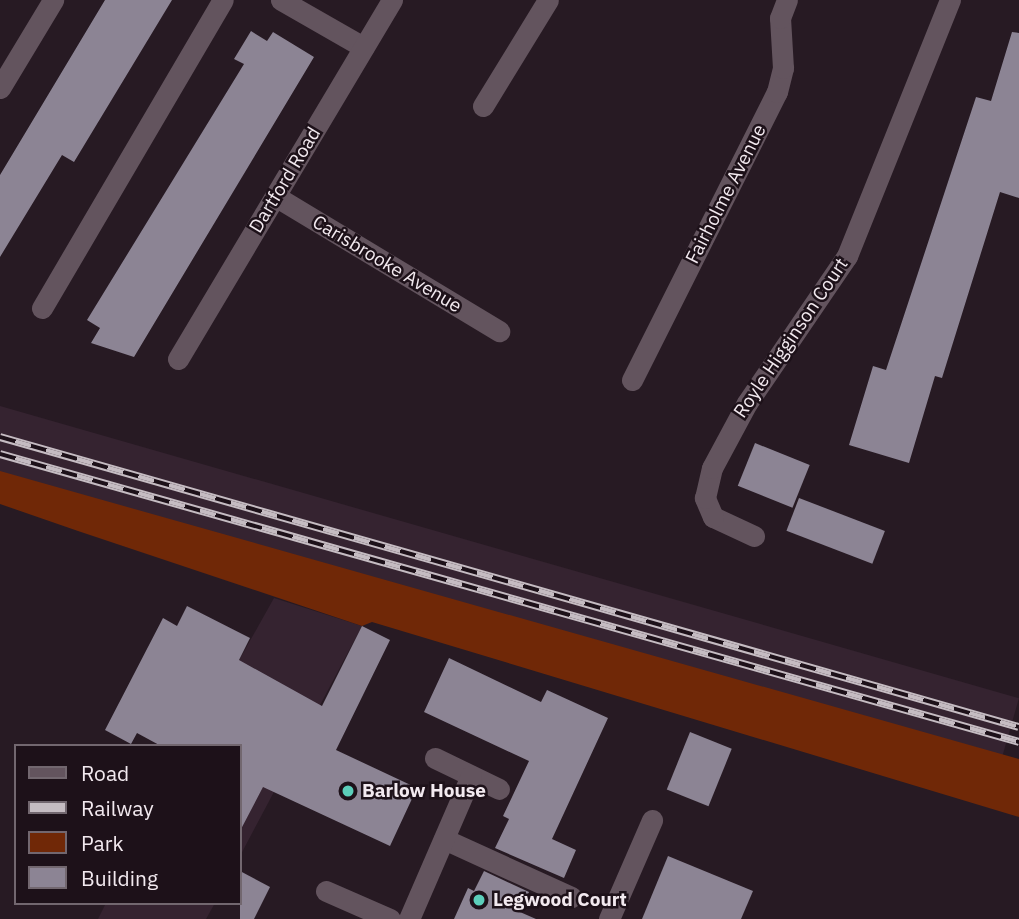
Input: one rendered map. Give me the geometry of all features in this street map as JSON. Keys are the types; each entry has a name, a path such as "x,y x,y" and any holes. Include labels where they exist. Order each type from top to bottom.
{"street":[{"path":"0,88 53,0"},
{"path":"42,308 223,0"},
{"path":"282,0 363,47"},
{"name":"Dartford Road","path":"178,359 392,0"},
{"name":"Fairholme Avenue","path":"632,380 777,92 783,68 780,18 787,0"},
{"name":"Royle Higginson Court","path":"754,536 713,517 705,498 712,468 747,403 847,256 868,212 950,0"},
{"path":"483,106 545,1"},
{"name":"Carisbrooke Avenue","path":"275,196 499,331"},
{"path":"435,758 499,789"},
{"path":"409,919 471,776"},
{"path":"609,919 652,820"},
{"path":"444,839 571,897"},
{"path":"326,891 390,919"}],"shaded area":[{"path":"0,406 1019,698 1001,761 0,474"},
{"path":"274,598 362,626 242,852 242,744 192,744"},
{"path":"105,905 214,905 206,919 98,919"}],"green space":[{"path":"0,471 1019,759 1019,817 372,622 362,626 78,531 0,504"}],"building":[{"path":"105,0 172,0 74,162 62,155 0,257 0,175"},
{"path":"251,31 267,41 273,32 314,57 134,357 91,343 100,328 87,320 244,64 234,59"},
{"path":"1012,32 1019,33 1019,198 1000,192 942,378 935,376 909,463 849,445 873,366 886,370 976,97 991,101"},
{"path":"755,443 810,465 792,508 738,486"},
{"path":"799,498 885,531 872,564 786,531"},
{"path":"187,606 250,638 239,660 322,706 362,626 390,640 336,750 417,788 390,846 263,787 242,827 242,744 157,744 137,733 131,744 105,730 163,618 177,626"},
{"path":"449,658 541,702 547,690 608,718 552,839 576,850 564,878 495,848 509,819 503,816 529,761 424,712"},
{"path":"690,732 732,749 708,806 667,789"},
{"path":"668,856 753,891 741,919 642,919"},
{"path":"484,871 529,892 520,912 536,919 454,919 468,888 474,891"},
{"path":"242,872 270,887 254,919 240,919"}],"railway":[{"path":"0,437 1019,727"},
{"path":"0,454 1019,742"}],"place":[{"name":"Barlow House","path":"348,791"},
{"name":"Legwood Court","path":"479,900"}]}
